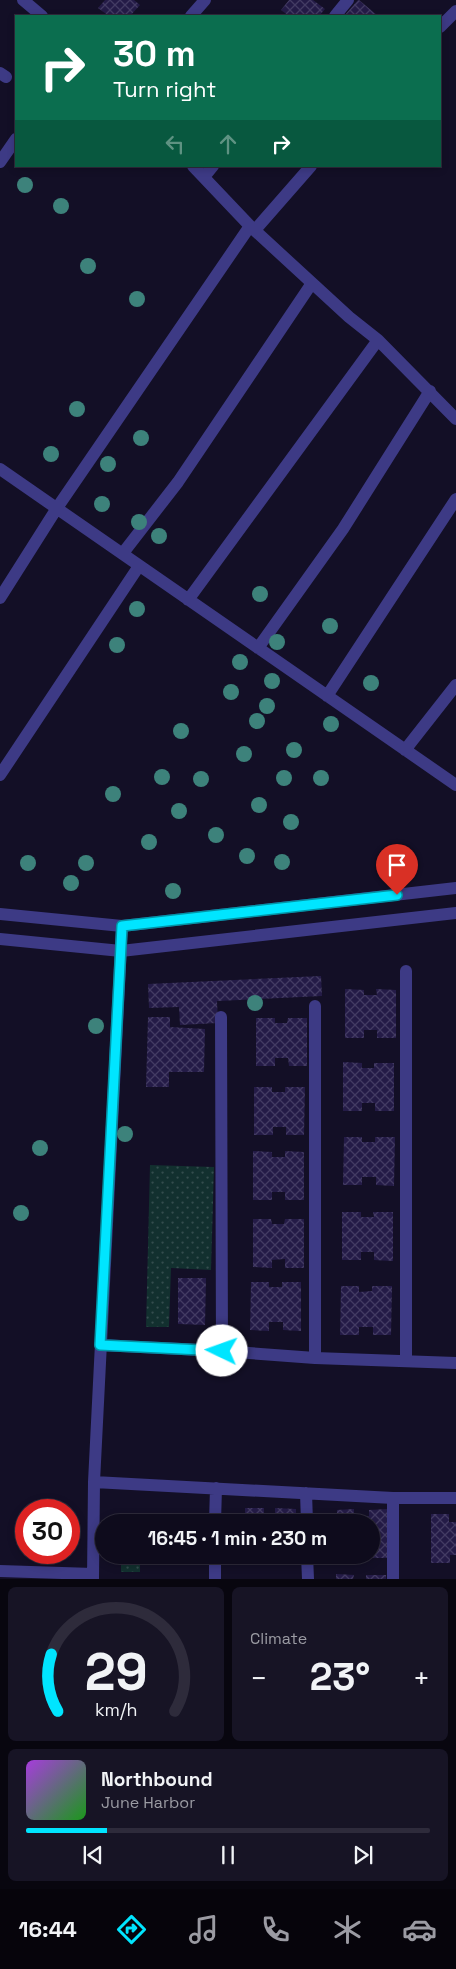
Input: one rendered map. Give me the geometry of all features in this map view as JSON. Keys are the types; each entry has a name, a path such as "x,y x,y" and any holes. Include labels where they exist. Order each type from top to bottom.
{"street":[{"path":"23,0 41,15"},
{"path":"192,15 205,0"},
{"path":"336,15 348,0"},
{"path":"441,26 456,11"},
{"path":"0,162 15,140"},
{"path":"194,167 252,228 349,317 378,340 456,419"},
{"path":"204,177 212,167"},
{"path":"0,598 56,508 252,228 310,167"},
{"path":"123,554 178,482 312,283"},
{"path":"188,600 378,340"},
{"path":"258,648 343,529 430,391"},
{"path":"0,469 456,785"},
{"path":"327,696 456,499"},
{"path":"0,774 140,566"},
{"path":"405,750 456,685"},
{"path":"0,914 122,926 456,888"},
{"path":"0,938 121,951 456,913"},
{"path":"0,1572 93,1577 94,1482 100,1345 122,926"},
{"path":"406,971 406,1361"},
{"path":"315,1006 315,1358"},
{"path":"221,1018 222,1351"},
{"path":"100,1345 315,1358 456,1363"},
{"path":"94,1482 393,1498 456,1498"},
{"path":"215,1514 216,1488"},
{"path":"306,1493 307,1514"},
{"path":"393,1498 393,1579"},
{"path":"215,1564 215,1579"},
{"path":"307,1564 308,1579"}],"green space":[{"path":"150,1165 214,1167 211,1270 171,1268 169,1327 146,1327"},
{"path":"121,1564 140,1564 140,1572 121,1572"}],"building":[{"path":"105,0 134,0 140,5 131,15 108,15 98,8"},
{"path":"289,0 313,0 325,9 320,15 288,15 281,10"},
{"path":"359,0 377,15 345,15"},
{"path":"321,976 322,996 217,1001 218,1023 180,1025 179,1007 149,1008 148,984"},
{"path":"345,989 364,990 364,995 377,995 376,989 396,990 396,1038 377,1038 377,1030 364,1030 364,1038 345,1038"},
{"path":"148,1017 170,1017 170,1027 205,1029 204,1072 169,1072 169,1087 146,1087"},
{"path":"256,1018 275,1018 275,1023 287,1023 288,1018 307,1018 307,1066 289,1066 288,1058 275,1058 275,1066 256,1066"},
{"path":"343,1062 362,1063 362,1068 374,1068 374,1063 394,1063 394,1111 375,1111 375,1103 362,1103 362,1111 343,1111"},
{"path":"254,1087 272,1087 272,1092 285,1092 285,1087 305,1087 304,1135 286,1135 286,1127 273,1127 273,1135 254,1135"},
{"path":"344,1137 362,1137 362,1142 375,1142 375,1137 395,1137 394,1186 376,1185 376,1177 362,1177 362,1185 343,1185"},
{"path":"253,1151 272,1152 272,1157 285,1157 285,1151 304,1152 304,1200 285,1200 285,1192 272,1192 272,1200 253,1200"},
{"path":"342,1212 361,1212 361,1217 374,1217 373,1212 393,1212 393,1261 374,1260 374,1252 361,1252 361,1260 342,1260"},
{"path":"253,1219 271,1219 272,1224 284,1224 285,1219 304,1219 304,1268 285,1268 285,1259 272,1260 272,1268 253,1267"},
{"path":"178,1278 206,1278 205,1325 178,1324"},
{"path":"251,1282 269,1282 269,1287 282,1287 282,1282 301,1282 301,1331 283,1330 283,1322 269,1322 269,1331 250,1330"},
{"path":"341,1286 359,1286 359,1292 372,1291 372,1286 392,1286 391,1335 373,1335 373,1327 359,1327 359,1335 340,1335"},
{"path":"245,1508 264,1508 264,1514 245,1514"},
{"path":"275,1508 296,1509 296,1514 275,1514"},
{"path":"354,1509 354,1514 337,1514 337,1510"},
{"path":"388,1509 388,1558 380,1558 380,1514 369,1514 369,1510"},
{"path":"431,1514 449,1514 449,1522 456,1522 456,1555 450,1555 450,1563 431,1563"},
{"path":"336,1574 354,1575 353,1579 336,1579"},
{"path":"366,1575 386,1575 386,1579 366,1579"}],"route":[{"path":"222,1351 100,1345 122,926 397,895"}]}
